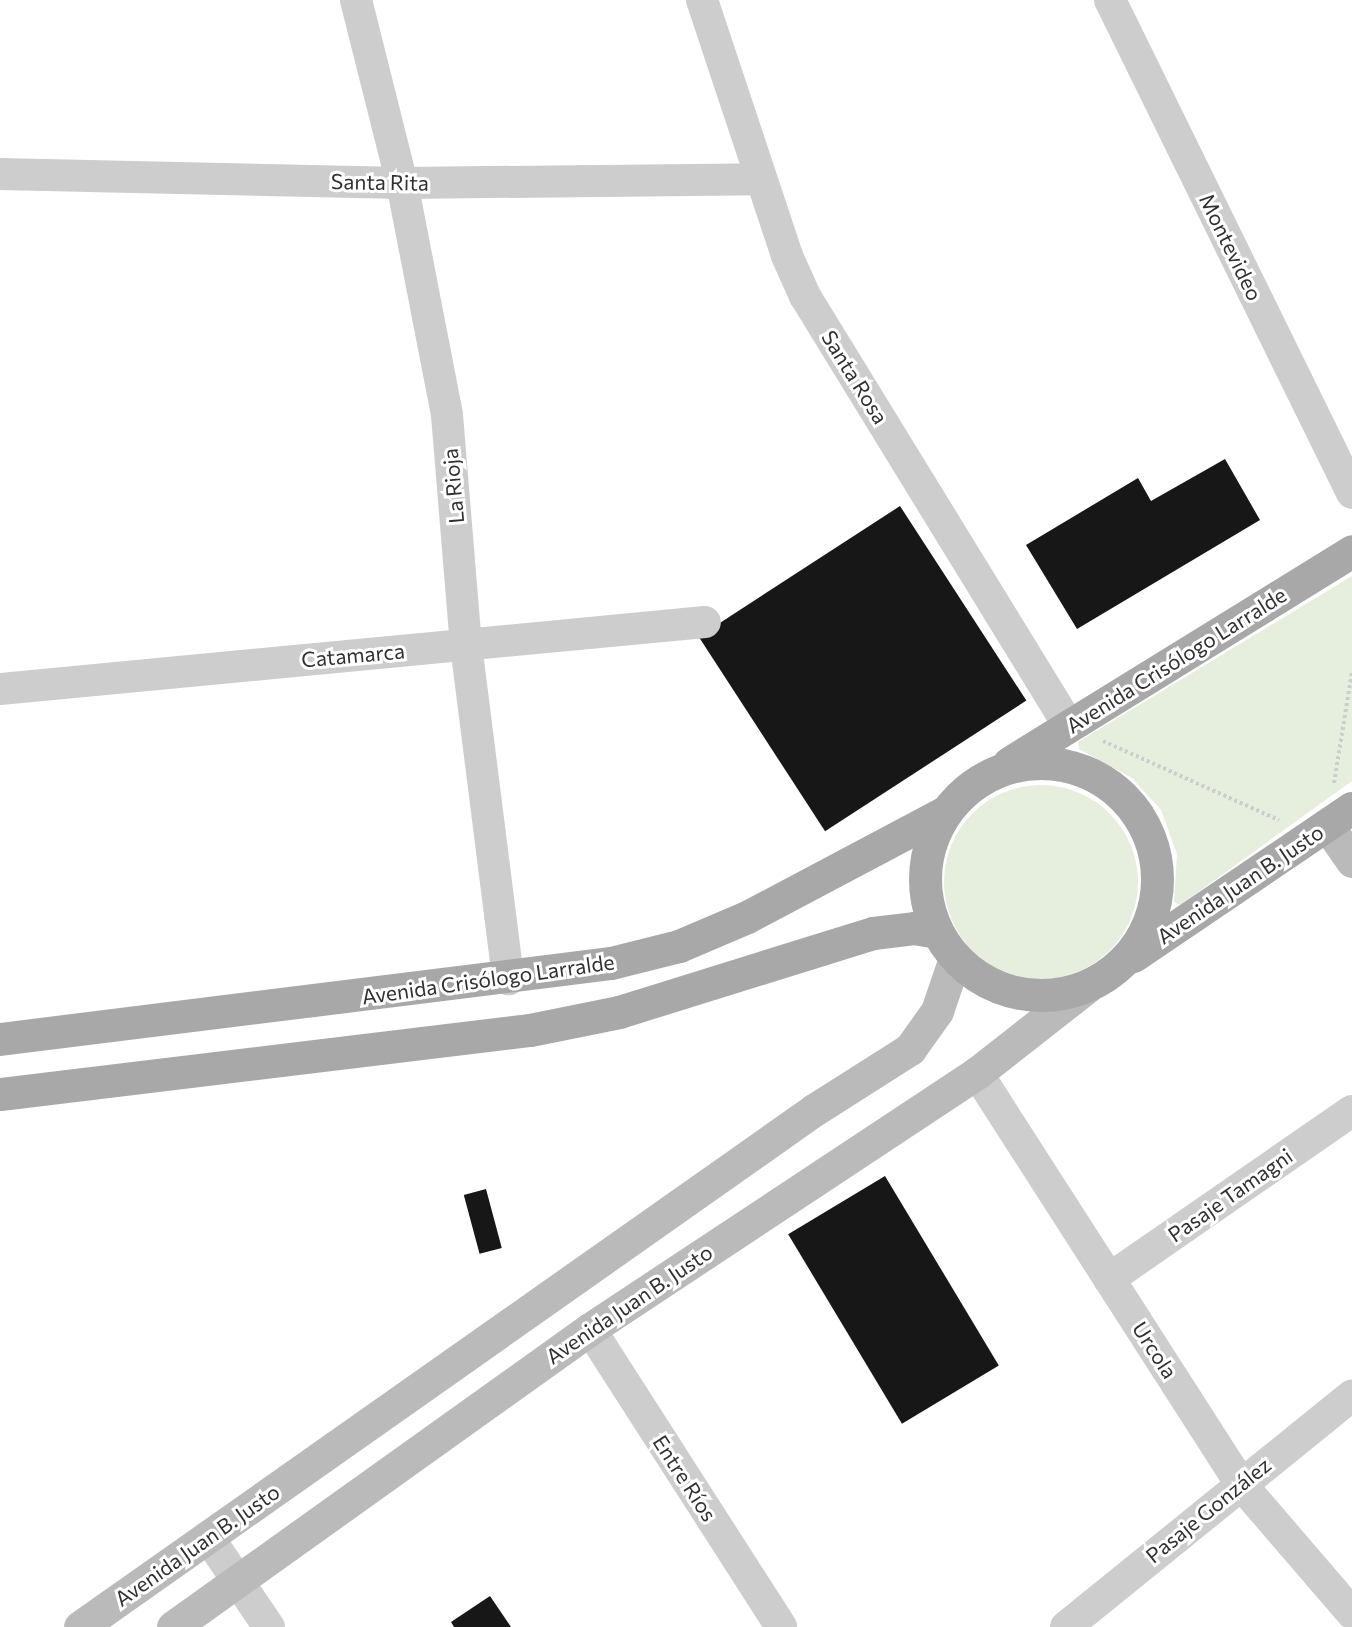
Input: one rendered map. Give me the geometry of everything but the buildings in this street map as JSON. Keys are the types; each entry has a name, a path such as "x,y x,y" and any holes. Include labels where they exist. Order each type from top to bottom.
{"main road":[{"name":"Avenida Crisólogo Larralde","path":"0,1039 508,979 679,946 747,917 945,812 969,787 1352,551"},
{"path":"1000,769 1034,762 1070,765 1102,778 1142,820 1158,863 1157,898 1147,931 1126,960"},
{"path":"945,812 924,871 927,903 946,945"},
{"path":"1331,823 1352,861"},
{"name":"Avenida Juan B. Justo","path":"173,1627 590,1329 977,1072 1089,986 1331,823"},
{"path":"0,1094 530,1030 619,1012 873,933 914,928 946,945 983,980 1018,993 1054,995 1089,986"},
{"name":"Avenida Juan B. Justo","path":"80,1627 814,1110 910,1049 937,1011 946,945"}],"street":[{"name":"La Rioja","path":"356,0 402,183 447,415 466,645 508,979"},
{"name":"Santa Rosa","path":"702,0 761,179 805,296 1069,726"},
{"name":"Montevideo","path":"1110,0 1352,494"},
{"name":"Santa Rita","path":"0,174 402,183 761,179"},
{"name":"Catamarca","path":"0,689 705,622"},
{"name":"Urcola","path":"977,1072 1240,1483 1352,1613"},
{"name":"Pasaje Tamagni","path":"1109,1279 1352,1111"},
{"name":"Entre Ríos","path":"590,1329 781,1627"},
{"name":"Pasaje González","path":"1066,1627 1240,1483 1352,1395"},
{"path":"208,1537 269,1627"}],"path":[{"path":"1069,726 1331,823 1352,672"}],"green space":[{"path":"1352,576 1352,781 1180,905 1174,902 1177,854 1161,810 1132,778 1079,749 1078,742"},
{"path":"1031,785 1051,785 1087,796 1110,813 1122,828 1131,845 1138,872 1138,892 1131,919 1122,936 1110,951 1095,963 1078,972 1051,979 1031,979 995,968 966,944 955,928 948,910 944,892 944,872 955,836 979,807 995,796 1013,789"}]}
